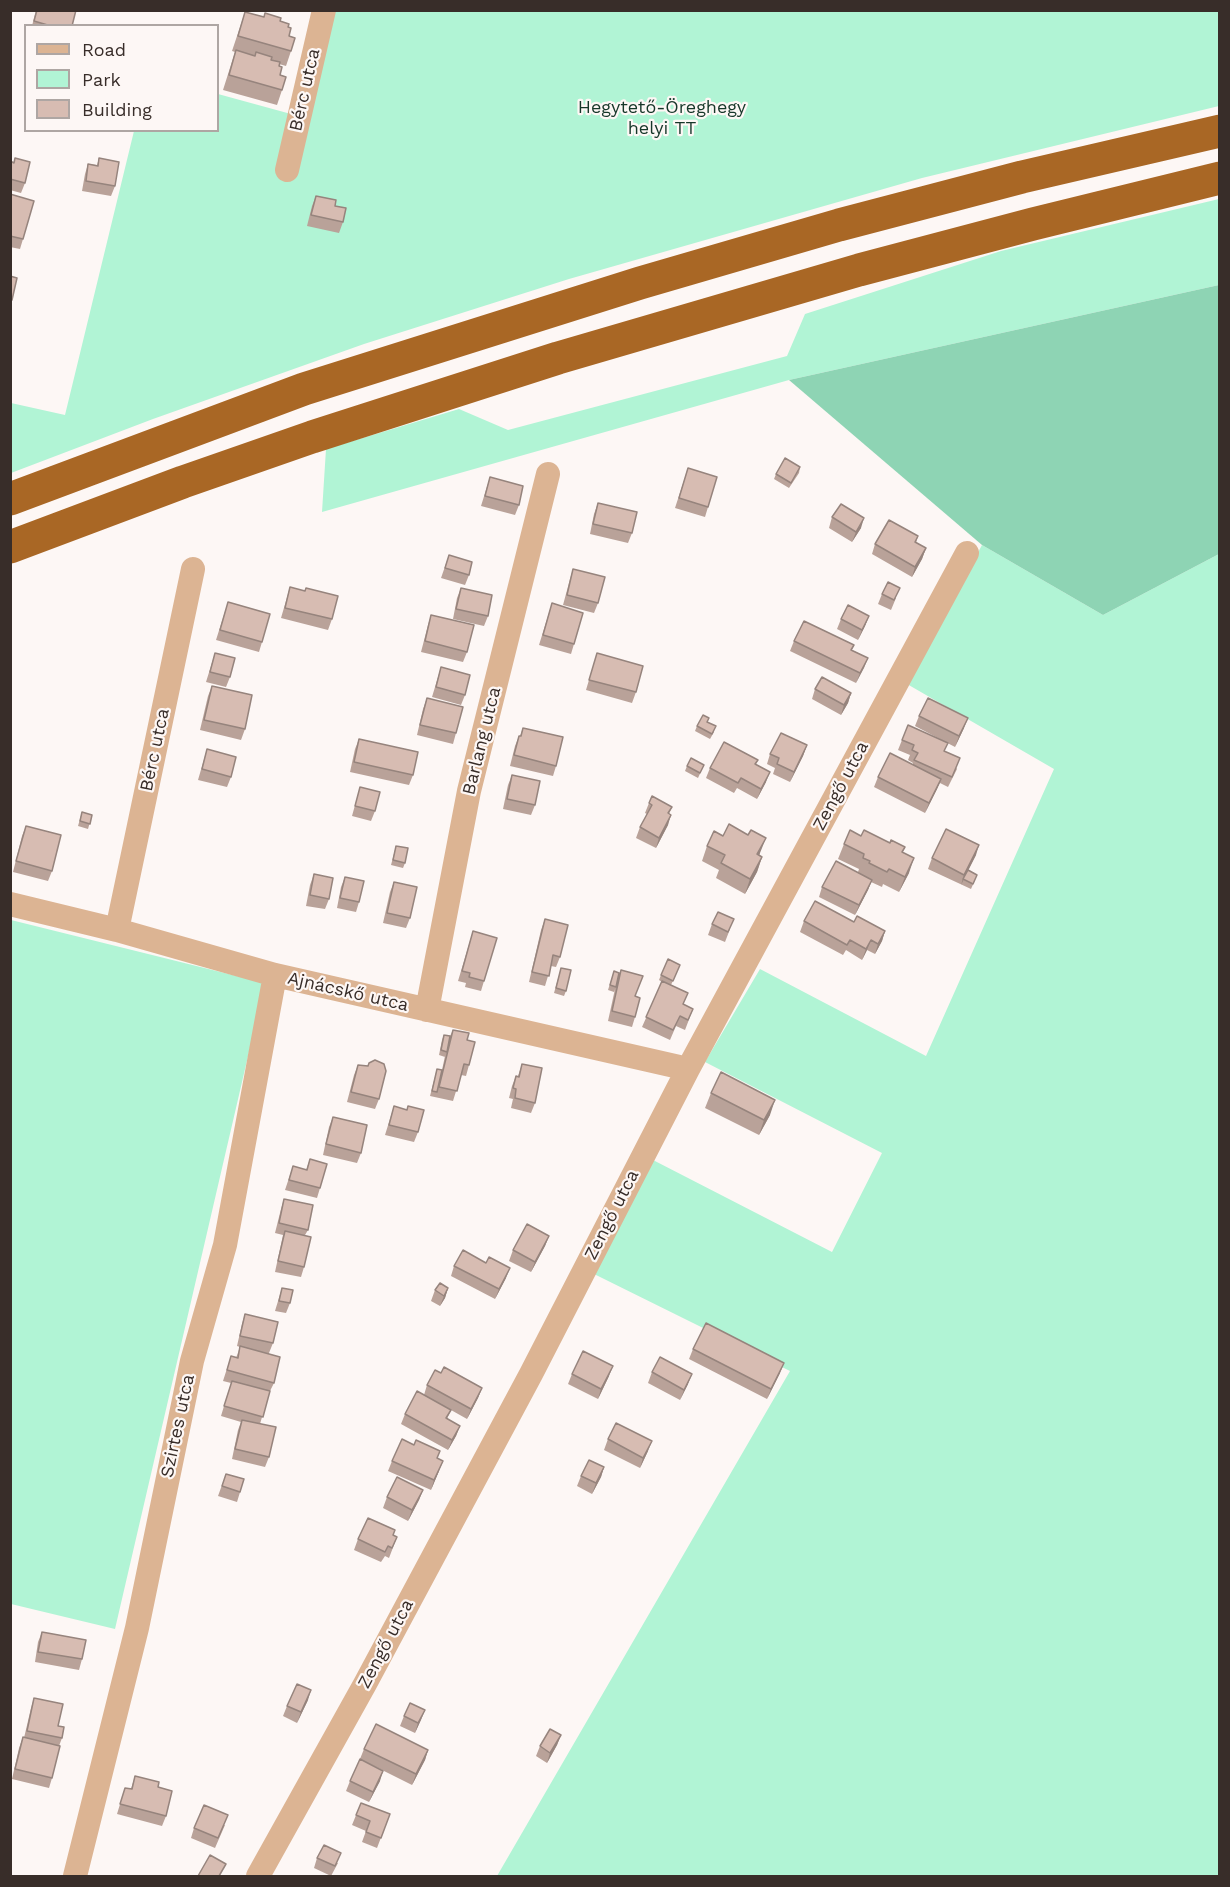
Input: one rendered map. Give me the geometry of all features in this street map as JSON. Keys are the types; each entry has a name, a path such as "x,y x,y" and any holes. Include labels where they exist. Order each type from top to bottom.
{"highway":[{"path":"10,499 304,389 640,283 839,225 965,192 1220,131"},
{"path":"10,548 237,464 547,361 871,267 1220,178"}],"street":[{"name":"Bérc utca","path":"287,170 324,10"},
{"name":"Barlang utca","path":"427,1010 469,791 548,474"},
{"name":"Zengő utca","path":"258,1876 376,1663 531,1374 688,1069 967,553"},
{"name":"Bérc utca","path":"117,930 193,569"},
{"name":"Ajnácskő utca","path":"10,904 117,930 274,975 688,1069"},
{"name":"Szirtes utca","path":"75,1876 137,1628 192,1361 225,1245 274,975"}],"green space":[{"name":"Hegytető-Öreghegy helyi TT","path":"313,11 1219,11 1219,106 922,178 569,279 364,344 153,419 11,473 11,403 65,415 134,132 219,132 219,94 291,114"},
{"path":"1219,199 1219,285 789,380 322,512 326,449 459,409 508,430 787,356 805,314 1001,251"},
{"path":"1219,285 1219,554 1103,615 982,545 789,380"},
{"path":"982,545 1103,615 1219,554 1219,1876 497,1876 790,1371 594,1274 653,1160 832,1252 882,1153 705,1062 760,969 926,1056 1054,769 907,684"},
{"path":"11,920 265,983 115,1629 11,1604"}],"building":[{"path":"37,10 76,10 72,24 44,24 34,21"},
{"path":"245,12 264,17 265,13 281,18 280,21 289,24 288,27 291,28 289,36 295,38 291,51 238,36"},
{"path":"236,50 255,56 256,52 280,62 279,66 282,67 280,75 286,77 282,90 229,75"},
{"path":"15,158 30,162 25,183 10,179 10,161 14,163"},
{"path":"99,158 119,162 115,186 86,181 88,164 98,166"},
{"path":"10,194 34,201 23,239 10,236"},
{"path":"316,196 336,200 335,206 346,208 343,222 311,215"},
{"path":"10,276 17,278 12,300 10,299"},
{"path":"785,458 800,467 791,483 776,474"},
{"path":"688,468 717,477 708,507 679,498"},
{"path":"490,477 523,486 519,505 485,496"},
{"path":"598,503 637,512 632,533 593,524"},
{"path":"841,504 864,518 856,532 832,517"},
{"path":"889,520 918,536 915,542 926,548 915,567 875,544"},
{"path":"449,555 472,562 469,575 445,568"},
{"path":"573,569 605,577 598,603 567,595"},
{"path":"888,582 900,588 894,600 882,594"},
{"path":"290,587 305,591 306,588 338,596 332,619 285,608"},
{"path":"461,588 492,595 488,616 456,609"},
{"path":"228,602 270,614 262,642 220,630"},
{"path":"552,603 583,613 574,644 543,635"},
{"path":"848,605 869,616 862,630 841,619"},
{"path":"431,615 474,625 467,652 425,641"},
{"path":"804,621 854,645 851,650 868,658 860,673 794,641"},
{"path":"215,653 235,658 230,677 210,672"},
{"path":"597,653 643,666 636,692 589,680"},
{"path":"441,667 470,675 465,695 436,687"},
{"path":"822,677 851,693 844,705 815,689"},
{"path":"212,686 252,695 245,729 204,720"},
{"path":"427,698 463,707 456,733 420,725"},
{"path":"928,698 968,718 959,736 919,716"},
{"path":"703,715 709,718 707,722 716,726 712,734 697,726"},
{"path":"908,725 948,743 944,751 960,758 952,777 914,760 918,753 912,750 914,745 902,740"},
{"path":"523,728 563,737 556,766 514,755"},
{"path":"781,733 807,745 794,772 777,764 779,758 770,754"},
{"path":"359,739 418,752 413,775 354,762"},
{"path":"724,742 758,760 755,764 770,772 761,789 741,778 738,783 710,768"},
{"path":"207,749 236,757 231,777 202,769"},
{"path":"890,753 941,779 929,803 878,777"},
{"path":"691,758 704,765 700,773 687,766"},
{"path":"512,775 540,781 535,805 507,799"},
{"path":"360,787 380,792 375,811 355,806"},
{"path":"652,796 672,807 668,813 671,815 659,838 640,827 652,805 649,803"},
{"path":"82,812 92,815 90,824 80,821"},
{"path":"729,824 748,835 751,830 766,838 757,854 762,857 750,879 721,863 725,855 707,846 714,831 723,836"},
{"path":"26,826 61,835 52,871 16,861"},
{"path":"946,829 979,845 964,875 932,858"},
{"path":"850,830 861,836 864,830 890,843 891,840 905,847 902,852 914,858 905,877 889,869 887,872 869,863 870,861 863,858 864,854 844,844"},
{"path":"396,846 408,848 405,863 393,860"},
{"path":"836,861 872,880 859,905 822,887"},
{"path":"968,870 977,875 973,884 963,879"},
{"path":"314,874 333,878 329,899 310,895"},
{"path":"345,877 364,881 359,902 340,898"},
{"path":"394,882 417,887 410,918 387,913"},
{"path":"815,901 854,922 857,916 885,931 878,944 871,940 866,949 850,940 847,945 804,921"},
{"path":"718,912 734,919 728,932 712,924"},
{"path":"545,919 568,925 560,957 553,955 549,976 532,972"},
{"path":"473,931 497,938 484,981 469,977 470,973 462,971"},
{"path":"668,959 680,965 673,981 661,975"},
{"path":"561,968 571,970 566,991 556,988"},
{"path":"621,970 643,976 635,996 640,998 635,1017 612,1011"},
{"path":"614,971 619,973 616,987 610,985"},
{"path":"662,981 688,993 683,1004 693,1009 688,1020 680,1016 673,1030 646,1017"},
{"path":"453,1030 469,1033 467,1040 475,1042 469,1065 464,1064 457,1091 439,1087"},
{"path":"444,1035 450,1036 447,1052 441,1050"},
{"path":"375,1060 384,1064 386,1071 379,1099 351,1092 358,1065 368,1066"},
{"path":"522,1064 542,1068 535,1103 515,1098 516,1089 513,1088"},
{"path":"437,1069 442,1070 437,1092 432,1091"},
{"path":"721,1072 775,1100 764,1120 711,1093"},
{"path":"394,1106 407,1110 408,1106 424,1110 418,1132 389,1125"},
{"path":"333,1117 367,1125 361,1153 326,1144"},
{"path":"310,1159 327,1164 320,1188 289,1180 293,1166 307,1170"},
{"path":"284,1199 313,1205 308,1230 279,1223"},
{"path":"527,1224 549,1236 535,1262 513,1250"},
{"path":"285,1231 311,1237 304,1267 278,1261"},
{"path":"463,1250 486,1263 489,1257 510,1268 499,1289 454,1266"},
{"path":"440,1283 448,1288 444,1296 435,1290"},
{"path":"282,1288 293,1290 290,1303 279,1301"},
{"path":"245,1314 278,1322 273,1343 240,1336"},
{"path":"706,1323 784,1363 771,1389 693,1349"},
{"path":"240,1346 280,1357 274,1383 227,1370 231,1356 238,1358"},
{"path":"583,1351 613,1366 601,1389 572,1374"},
{"path":"660,1357 692,1374 684,1390 652,1372"},
{"path":"444,1367 482,1388 471,1409 427,1385 435,1370 441,1373"},
{"path":"232,1381 270,1391 263,1417 224,1406"},
{"path":"417,1391 451,1410 446,1418 460,1426 452,1440 405,1414"},
{"path":"242,1420 276,1427 269,1457 235,1449"},
{"path":"616,1423 652,1441 643,1458 608,1439"},
{"path":"402,1439 414,1445 416,1440 440,1451 437,1458 443,1461 434,1480 392,1461"},
{"path":"589,1460 604,1467 596,1483 581,1476"},
{"path":"226,1474 244,1479 240,1492 222,1486"},
{"path":"397,1477 423,1490 412,1510 387,1497"},
{"path":"368,1518 395,1530 393,1535 397,1537 392,1548 388,1546 385,1552 358,1539"},
{"path":"42,1632 86,1640 82,1659 38,1652"},
{"path":"297,1684 311,1690 301,1712 287,1706"},
{"path":"34,1698 63,1704 58,1726 64,1727 62,1738 27,1731"},
{"path":"410,1703 425,1710 418,1723 404,1716"},
{"path":"376,1724 428,1750 416,1774 364,1749"},
{"path":"550,1729 561,1735 550,1753 540,1746"},
{"path":"23,1737 60,1746 52,1778 15,1769"},
{"path":"360,1759 383,1771 373,1792 350,1781"},
{"path":"135,1776 159,1782 158,1787 172,1791 166,1816 120,1804 125,1788 132,1789"},
{"path":"361,1803 390,1814 381,1838 366,1832 370,1821 356,1815"},
{"path":"204,1805 228,1815 218,1838 194,1828"},
{"path":"324,1845 341,1853 335,1866 317,1858"},
{"path":"210,1855 226,1864 219,1876 198,1876"}]}
